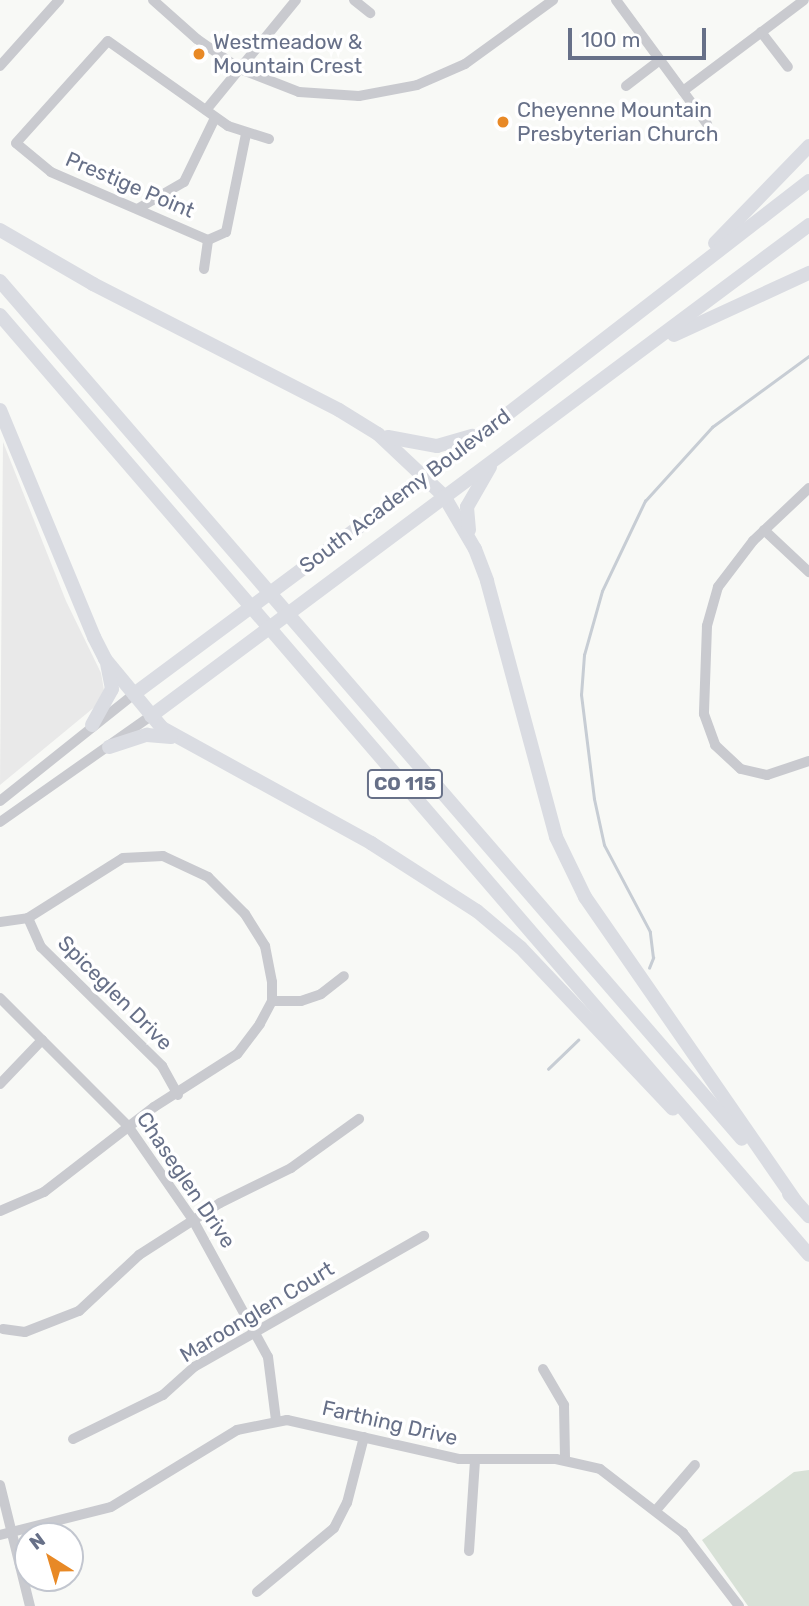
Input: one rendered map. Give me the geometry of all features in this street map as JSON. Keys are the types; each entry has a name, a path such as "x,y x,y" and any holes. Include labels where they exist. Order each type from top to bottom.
{"highway":[{"path":"690,270 809,146"},
{"name":"South Academy Boulevard","path":"134,694 425,477 690,270 809,181"},
{"name":"South Academy Boulevard","path":"151,716 809,225"},
{"path":"0,230 378,434 444,496 475,549"},
{"path":"621,365 698,322 809,273"},
{"name":"CO 115","path":"0,281 809,1216"},
{"name":"CO 115","path":"0,315 809,1255"},
{"path":"0,410 106,659 112,689 92,725"},
{"path":"378,434 437,446 484,432"},
{"path":"498,456 467,507 475,549 556,837 585,897 795,1200"},
{"path":"106,659 151,716 176,738 326,817 477,911 521,948 747,1184"},
{"path":"109,747 147,735 176,738"}],"street":[{"path":"154,0 197,40 240,69 299,92 331,96 388,92 465,64 553,0"},
{"path":"139,208 184,182 210,114 240,69 296,0"},
{"path":"354,0 370,13"},
{"path":"616,0 707,124"},
{"path":"683,91 804,0"},
{"path":"0,66 56,1"},
{"path":"761,32 788,67"},
{"name":"Prestige Point","path":"246,134 226,232 208,240 51,172 16,143 108,41 210,114 246,134 269,139"},
{"path":"626,86 660,60"},
{"path":"204,269 208,240"},
{"path":"809,488 764,530 730,568 710,608 705,720 719,751 748,771 773,774 809,761"},
{"path":"764,530 809,572"},
{"name":"South Academy Boulevard","path":"0,801 134,694"},
{"name":"South Academy Boulevard","path":"0,822 151,716"},
{"path":"0,922 28,918 123,858 144,854 185,863 225,892 257,930 270,964 272,1001 249,1042 178,1095 128,1126 44,1192 0,1211"},
{"name":"Spiceglen Drive","path":"28,918 41,947 162,1066 178,1095"},
{"path":"272,1001 301,1001 321,994 344,976"},
{"name":"Chaseglen Drive","path":"0,998 128,1126 193,1220 256,1332 273,1370 276,1420"},
{"path":"0,1084 42,1040"},
{"path":"3,1329 25,1332 79,1311 139,1255 246,1188 291,1168 359,1118"},
{"name":"Maroonglen Court","path":"74,1439 163,1395 194,1367 424,1236"},
{"path":"543,1369 564,1405 565,1459"},
{"name":"Farthing Drive","path":"0,1535 111,1507 237,1430 276,1420 475,1461 565,1459 611,1474 657,1510 694,1545 736,1605"},
{"path":"257,1592 334,1528 347,1503 364,1437"},
{"path":"468,1551 475,1461"},
{"path":"657,1510 695,1465"},
{"path":"0,1485 30,1606"}],"shaded area":[{"path":"3,442 66,601 101,673 104,690 97,705 0,785"},
{"path":"809,1470 809,1606 748,1606 702,1540 794,1472"}],"waterway":[{"path":"649,968 653,958 650,932 604,845 594,799 581,695 584,655 602,591 645,501 712,427 809,356"},
{"path":"548,1069 578,1040"}],"place":[{"name":"Westmeadow & Mountain Crest","path":"199,54"},
{"name":"Cheyenne Mountain Presbyterian Church","path":"503,122"}]}
